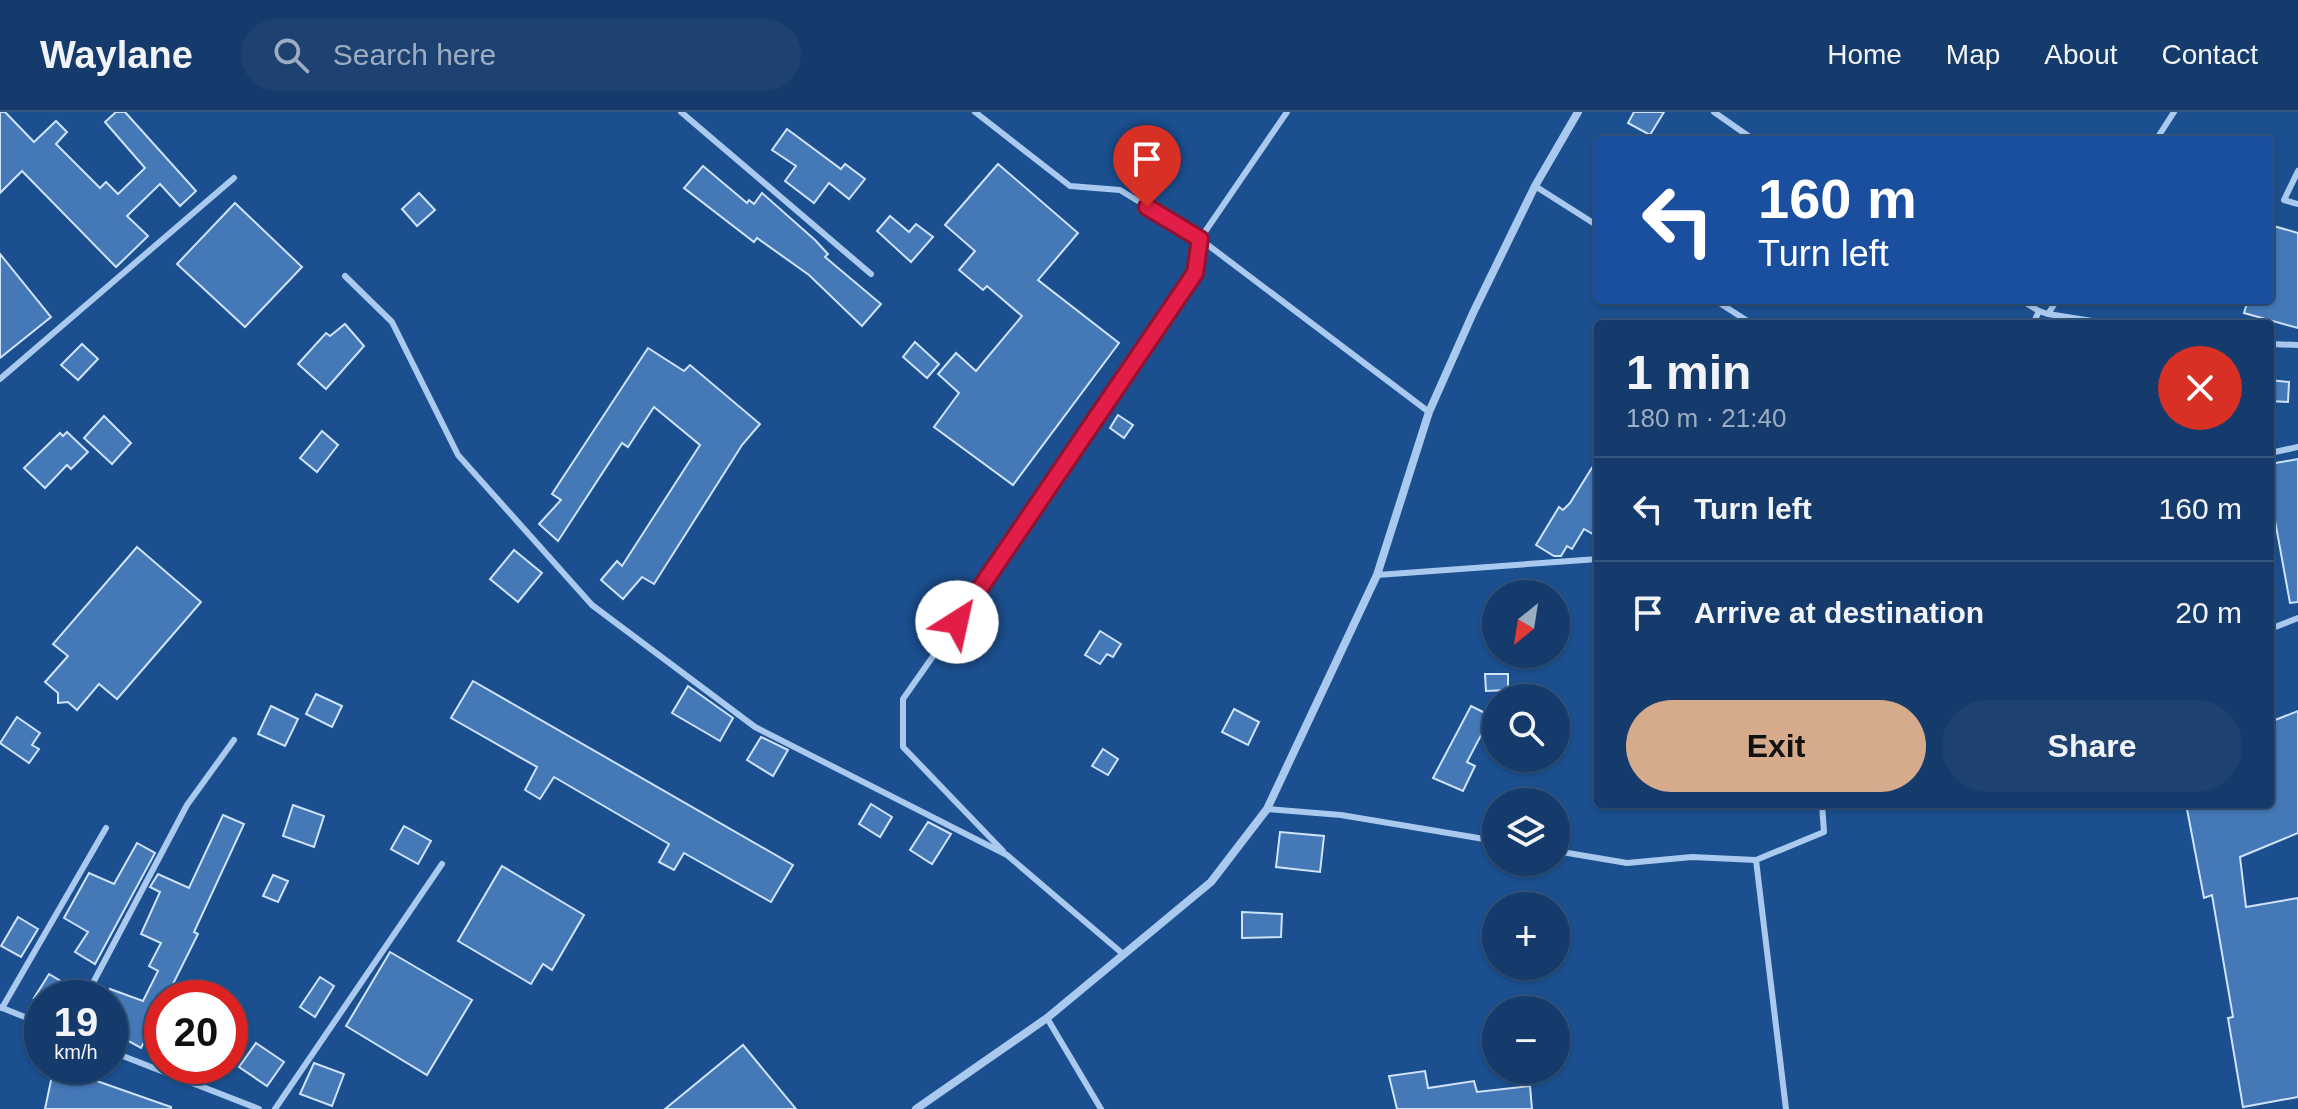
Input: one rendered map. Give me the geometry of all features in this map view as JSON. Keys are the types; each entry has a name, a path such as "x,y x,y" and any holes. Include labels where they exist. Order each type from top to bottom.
{"street":[{"path":"916,1109 1047,1018 1211,882 1267,809 1377,575 1429,412 1535,186 1578,112"}],"lane":[{"path":"681,112 871,274"},
{"path":"975,112 1070,186 1120,190 1200,239 1429,412"},
{"path":"1123,954 1007,855 903,747 903,699 1082,444 1195,273 1200,239 1287,112"},
{"path":"1714,112 1748,136"},
{"path":"2159,136 2174,112"},
{"path":"2298,171 2284,200 2298,204"},
{"path":"0,379 234,178"},
{"path":"1535,186 1594,223"},
{"path":"345,276 392,322 458,455 592,605 755,727 1007,855"},
{"path":"1721,304 1746,320"},
{"path":"2028,304 2048,314 2086,320"},
{"path":"2048,314 2054,304"},
{"path":"2035,320 2039,311"},
{"path":"2274,344 2298,345"},
{"path":"2274,452 2298,447"},
{"path":"1377,575 1594,559"},
{"path":"2274,627 2298,618"},
{"path":"95,980 187,805 234,740"},
{"path":"1570,853 1627,863 1692,857 1756,860 1824,832 1822,808"},
{"path":"1267,809 1341,815 1482,839"},
{"path":"24,1017 1,1008 106,828"},
{"path":"1756,860 1786,1109"},
{"path":"275,1109 442,864"},
{"path":"1047,1018 1101,1109"},
{"path":"128,1058 259,1109"}],"building":[{"path":"0,112 5,112 34,142 56,121 67,132 56,144 100,188 106,182 118,194 145,168 105,122 116,112 125,112 196,191 180,206 160,184 127,216 148,236 116,267 22,171 0,193"},
{"path":"1634,112 1664,112 1650,135 1628,123"},
{"path":"787,129 841,169 845,164 865,179 849,199 829,183 814,203 785,181 796,166 772,150"},
{"path":"998,164 1078,233 1038,280 1119,343 1013,485 934,427 959,393 938,374 956,353 976,371 1022,316 987,286 983,290 959,270 975,251 945,225"},
{"path":"703,166 747,203 749,200 754,204 762,193 815,240 828,254 825,257 881,304 862,326 809,275 757,238 754,242 684,188"},
{"path":"419,193 435,210 417,226 402,209"},
{"path":"235,203 302,267 245,327 177,264"},
{"path":"890,216 909,232 916,224 933,237 911,262 877,231"},
{"path":"2274,226 2298,233 2298,328 2244,313 2247,304 2274,304"},
{"path":"0,254 51,317 0,358"},
{"path":"345,324 364,346 326,389 298,364 326,333 330,336"},
{"path":"915,342 939,364 927,378 903,357"},
{"path":"82,344 98,359 78,380 61,365"},
{"path":"648,348 684,371 690,365 760,424 742,445 654,584 642,577 623,599 601,580 617,561 622,566 700,445 654,407 628,447 622,443 558,541 539,524 561,500 552,494"},
{"path":"2274,380 2289,382 2288,402 2274,401"},
{"path":"1118,415 1133,425 1124,438 1110,428"},
{"path":"104,416 131,443 112,464 84,438"},
{"path":"322,431 338,445 317,472 300,458"},
{"path":"67,432 88,452 71,469 67,465 45,488 24,468 60,433 63,436"},
{"path":"2298,459 2298,602 2290,603 2274,515 2274,463"},
{"path":"1594,464 1594,535 1584,529 1572,549 1567,546 1561,556 1554,556 1536,545 1559,507 1563,510"},
{"path":"137,547 201,602 117,699 99,684 77,710 68,702 58,703 58,693 45,682 68,656 53,644"},
{"path":"514,550 542,573 518,602 490,579"},
{"path":"1100,631 1121,644 1113,657 1107,654 1100,664 1085,655"},
{"path":"1485,674 1508,674 1508,684 1486,684"},
{"path":"473,681 793,865 771,902 684,853 674,870 659,862 669,844 554,777 540,799 525,790 537,767 451,718"},
{"path":"688,686 733,718 720,741 672,713"},
{"path":"316,694 342,706 332,727 306,714"},
{"path":"271,706 298,719 285,746 258,734"},
{"path":"1471,706 1482,712 1482,733 1467,762 1475,766 1463,791 1433,778"},
{"path":"1234,709 1259,722 1248,745 1222,732"},
{"path":"2298,711 2298,833 2240,857 2246,907 2298,898 2298,1097 2243,1107 2228,1018 2233,1017 2212,895 2204,898 2187,808 2274,808 2274,720"},
{"path":"17,717 40,733 32,745 39,749 29,763 0,743"},
{"path":"761,737 788,750 773,776 747,760"},
{"path":"1103,749 1118,759 1108,775 1092,766"},
{"path":"871,804 892,817 880,837 859,824"},
{"path":"293,805 324,816 314,847 283,836"},
{"path":"223,815 244,824 194,932 198,934 175,980 154,980 158,971 149,966 161,943 141,934 160,892 150,887 158,874 189,888"},
{"path":"928,822 951,834 932,864 910,850"},
{"path":"404,826 431,841 418,864 391,849"},
{"path":"1280,832 1324,836 1320,872 1276,867"},
{"path":"137,843 155,853 95,964 75,952 88,932 64,918 89,873 114,884"},
{"path":"502,866 584,915 552,970 543,964 531,984 458,941"},
{"path":"273,875 288,881 278,902 263,896"},
{"path":"1242,912 1282,914 1281,937 1242,938"},
{"path":"18,917 38,929 21,957 1,946"},
{"path":"390,952 472,1000 427,1075 346,1026"},
{"path":"49,974 59,980 45,980"},
{"path":"320,977 334,986 315,1017 300,1007"},
{"path":"128,996 143,1001 144,1042 141,1048 128,1041"},
{"path":"256,1043 284,1062 267,1086 248,1073 248,1054"},
{"path":"743,1045 796,1109 665,1109"},
{"path":"314,1063 344,1074 332,1106 300,1094"},
{"path":"1425,1071 1428,1088 1474,1081 1477,1092 1530,1086 1532,1109 1397,1109 1389,1076"},
{"path":"50,1084 105,1084 171,1107 171,1109 45,1109"}],"route":[{"path":"957,622 1082,444 1195,273 1200,239 1147,207"}]}
